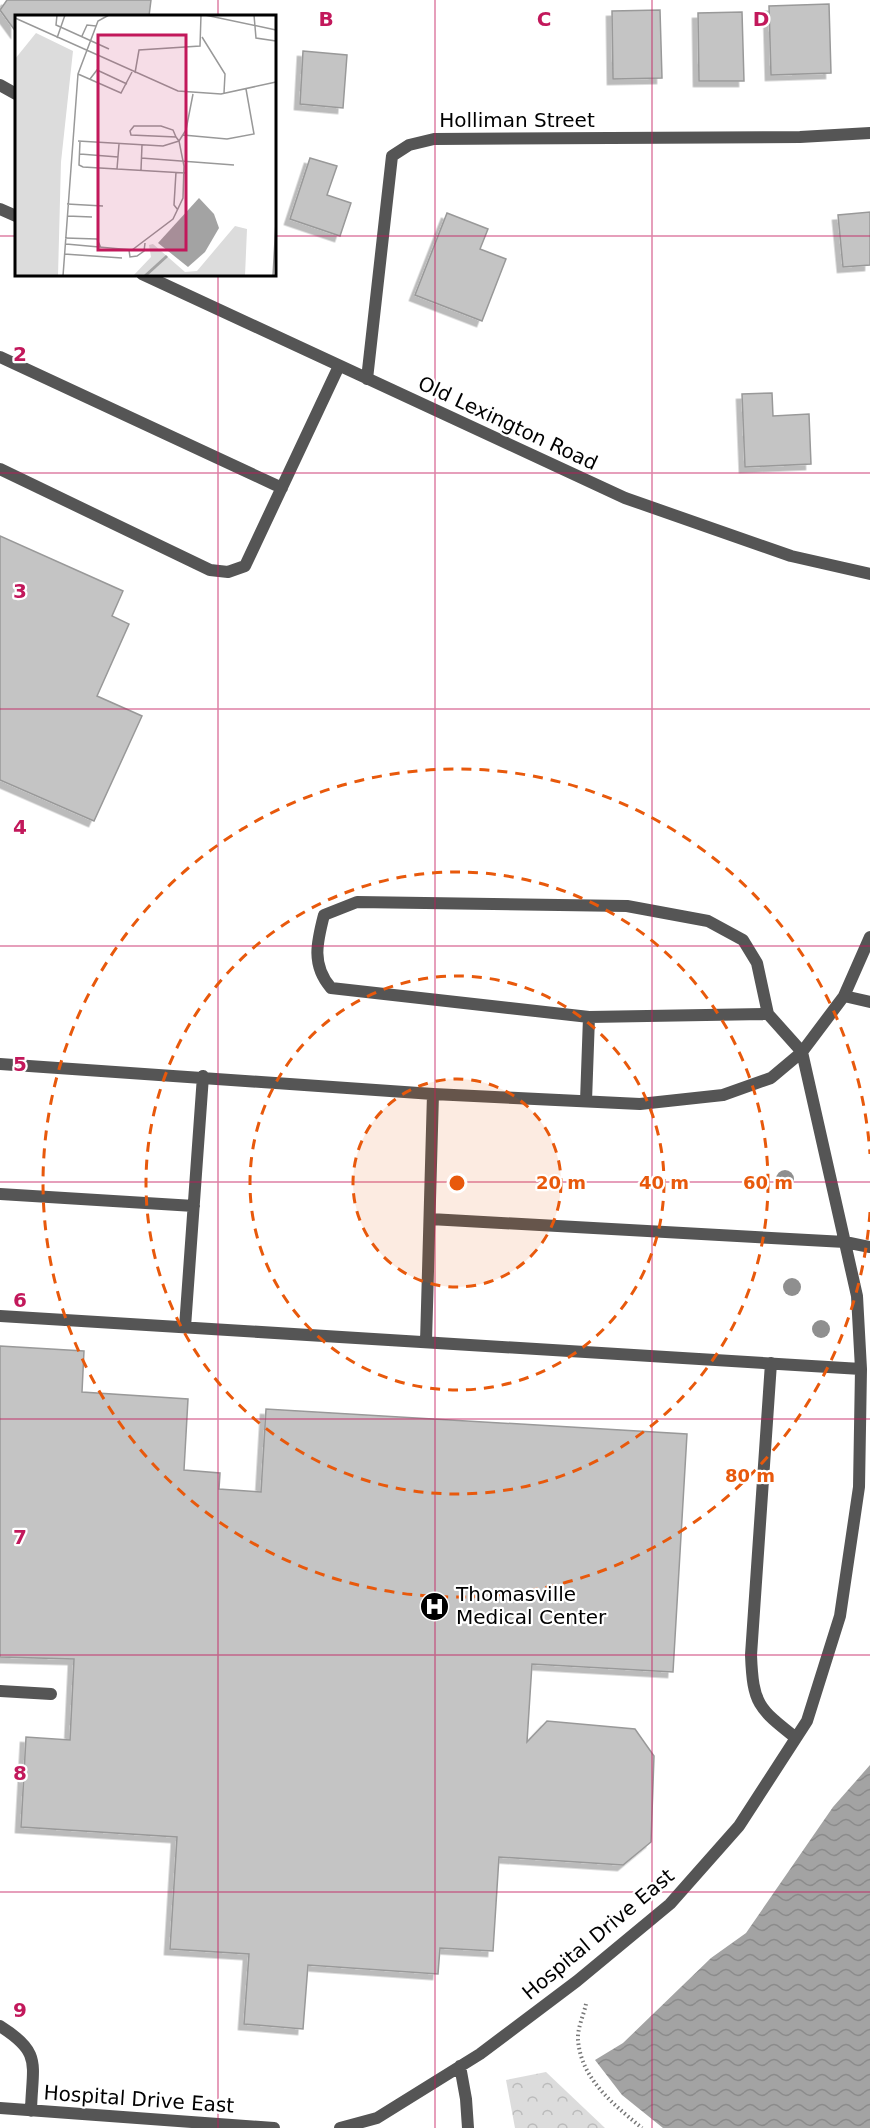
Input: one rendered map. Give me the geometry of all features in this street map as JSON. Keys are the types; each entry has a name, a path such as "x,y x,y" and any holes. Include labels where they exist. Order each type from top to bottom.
{"street":[{"path":"0,85 15,92"},
{"name":"Holliman Street","path":"367,379 392,156 409,145 434,139 800,137 870,133"},
{"path":"0,209 15,216"},
{"name":"Old Lexington Road","path":"146,276 625,498 791,556 870,574"},
{"path":"0,357 282,488"},
{"path":"0,470 210,570 228,572 245,566 339,366"},
{"path":"768,1014 589,1017 331,988 322,978 315,950 324,915 357,902 627,906 708,921 743,940 757,963 768,1014 802,1052"},
{"path":"0,1064 203,1076 433,1094 640,1104 723,1095 771,1078 802,1052 844,996 870,937"},
{"path":"844,996 870,1002"},
{"path":"586,1101 589,1017"},
{"name":"Hospital Drive East","path":"340,2128 377,2118 460,2066 596,1965 670,1904 739,1826 807,1721 840,1616 858,1487 861,1369 857,1296 802,1052"},
{"path":"185,1327 203,1076"},
{"path":"426,1342 433,1094"},
{"path":"0,1194 194,1206"},
{"path":"429,1219 845,1242 870,1246"},
{"path":"0,1316 861,1369"},
{"path":"771,1363 751,1655 752,1683 763,1712 796,1738"},
{"path":"0,1691 51,1694"},
{"path":"0,2026 23,2041 32,2055 31,2111"},
{"path":"460,2066 466,2098 468,2128"},
{"name":"Hospital Drive East","path":"0,2108 128,2123 274,2128"}],"path":[{"path":"596,1965 578,2039 589,2077 613,2105 642,2128"}],"green space":[{"path":"546,2072 605,2128 515,2128 506,2080"}],"water":[{"path":"870,1765 870,2128 663,2128 622,2095 595,2060 623,2043 711,1958 746,1933 833,1807"}],"building":[{"path":"7,0 151,0 149,15 15,15 15,31 0,10"},
{"path":"829,4 831,73 771,75 769,6"},
{"path":"660,10 662,78 613,79 612,11"},
{"path":"742,12 744,81 699,81 698,13"},
{"path":"303,51 347,55 343,108 300,104"},
{"path":"310,158 337,166 327,195 351,203 340,236 290,219"},
{"path":"870,212 870,265 843,267 838,215"},
{"path":"447,213 488,229 480,249 506,259 482,321 415,295"},
{"path":"772,393 773,416 809,414 811,464 745,467 742,394"},
{"path":"0,536 123,591 112,616 129,624 97,696 142,716 94,821 0,780"},
{"path":"0,1346 84,1351 82,1392 188,1399 184,1470 220,1473 219,1489 261,1492 266,1409 687,1434 673,1672 532,1664 527,1742 547,1721 635,1729 654,1756 651,1842 623,1865 499,1857 493,1951 440,1948 438,1974 308,1965 303,2029 244,2024 249,1954 170,1949 177,1837 21,1827 26,1737 70,1740 74,1659 0,1657"}],"place":[{"name":"Thomasville Medical Center","path":"435,1606"}]}
